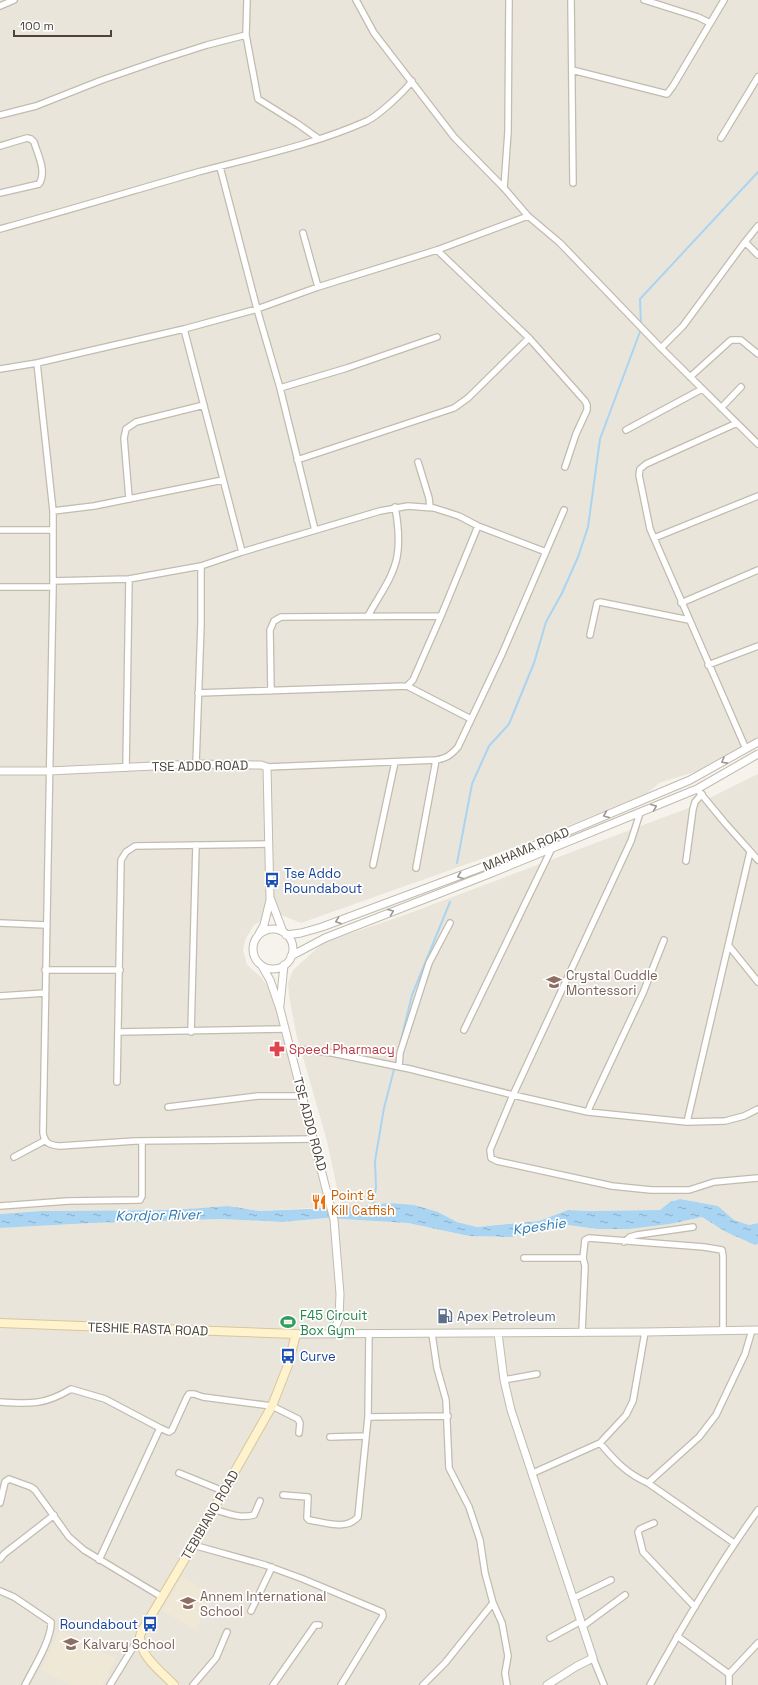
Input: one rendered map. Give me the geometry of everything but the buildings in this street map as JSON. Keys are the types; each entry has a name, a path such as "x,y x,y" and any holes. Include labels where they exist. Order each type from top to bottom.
{"main road":[{"name":"TESHIE RASTA ROAD","path":"0,1323 296,1334"},
{"name":"TEBIBIANO ROAD","path":"140,1636 272,1406 288,1365 296,1334"},
{"path":"140,1636 142,1646 148,1657 174,1685"}],"street":[{"path":"0,6 14,0"},
{"path":"247,0 246,35 258,99 319,139"},
{"path":"356,0 374,33 454,137 504,188 528,216 560,244 661,348 758,444"},
{"path":"504,188 508,132 509,0"},
{"path":"571,0 573,183"},
{"path":"644,0 698,17 710,23"},
{"path":"572,70 667,94 724,0"},
{"path":"0,115 36,106 102,80 207,45 246,35"},
{"path":"721,138 758,77"},
{"path":"0,229 66,212 146,187 319,139 368,120 406,90 412,81"},
{"path":"0,146 26,138 31,139 34,142 43,173 39,184 0,193"},
{"path":"220,166 257,309 280,388 315,530"},
{"path":"0,369 37,363 184,329 257,309 318,287 437,250 528,216"},
{"path":"661,348 683,326 758,226"},
{"path":"303,233 318,287"},
{"path":"745,242 758,255"},
{"path":"437,250 528,338 575,389 587,405 587,410 576,434 565,466"},
{"path":"184,329 242,552"},
{"path":"280,388 347,368 437,337"},
{"path":"297,460 454,408 468,398 528,338"},
{"path":"690,377 731,340 741,340 758,354"},
{"path":"37,363 53,511 54,588 45,970 44,1141 50,1145 60,1146 142,1141 314,1139"},
{"path":"721,408 741,387"},
{"path":"626,430 702,389"},
{"path":"129,498 124,438 126,429 136,422 204,405"},
{"path":"737,423 646,464 640,469 639,475 650,529 708,665 746,749"},
{"path":"418,462 429,498 430,507"},
{"path":"53,511 94,506 223,480"},
{"path":"654,538 758,496"},
{"path":"53,581 129,579 201,566 315,530 395,507 408,506 430,507 459,516 478,526 546,552"},
{"path":"368,616 390,576 397,557 398,528 395,507"},
{"path":"267,767 436,760 452,755 458,747 471,719 564,510"},
{"path":"407,686 412,680 442,616 478,526"},
{"path":"0,530 53,530"},
{"path":"196,764 201,624 201,566"},
{"path":"681,602 758,570"},
{"path":"126,768 129,579"},
{"path":"0,587 54,588"},
{"path":"590,635 595,608 597,603 600,602 689,620"},
{"path":"271,692 270,630 274,622 281,617 442,616"},
{"path":"708,665 758,646"},
{"path":"198,693 271,692 407,686 471,719"},
{"name":"MAHAMA ROAD","path":"285,933 301,933 322,927 488,865 690,780 758,742"},
{"name":"MAHAMA ROAD","path":"291,956 325,938 551,850 640,813 699,792 758,754"},
{"path":"416,868 436,760"},
{"path":"373,865 395,762"},
{"name":"TSE ADDO ROAD","path":"0,771 49,771 196,764 261,764 267,767 270,900 264,925 259,934"},
{"path":"686,861 693,809 699,792 758,860"},
{"path":"640,813 631,841 512,1095 490,1150 491,1158 497,1161 612,1186 645,1190 690,1190 714,1182 758,1178"},
{"path":"117,1082 122,860 126,852 135,846 269,844"},
{"path":"191,1032 196,845"},
{"path":"464,1030 551,850"},
{"path":"687,1122 750,852"},
{"name":"TSE ADDO ROAD","path":"270,900 285,933"},
{"path":"0,923 46,924"},
{"path":"398,1066 400,1053 429,963 450,924"},
{"path":"270,929 285,933 291,941 291,956 284,965 277,968 269,969 262,966 254,955 253,947 259,934 270,929"},
{"path":"588,1112 643,993 664,940"},
{"path":"729,946 758,982"},
{"name":"TSE ADDO ROAD","path":"280,1009 284,965"},
{"name":"TSE ADDO ROAD","path":"262,966 270,980 280,1009 334,1220 337,1246 340,1309 339,1318 332,1334"},
{"path":"45,970 120,970"},
{"path":"0,996 45,993"},
{"path":"118,1032 191,1032 285,1029"},
{"path":"290,1048 332,1053 398,1066 512,1095 588,1112 687,1122 725,1121 744,1116 758,1109"},
{"path":"168,1107 258,1096 303,1096"},
{"path":"14,1157 44,1141"},
{"path":"0,1206 68,1201 140,1200 142,1196 142,1141"},
{"path":"624,1242 630,1237 637,1235 693,1227"},
{"path":"582,1332 585,1240 589,1238 624,1242 704,1247 722,1250 723,1330"},
{"path":"524,1258 584,1258"},
{"path":"296,1334 755,1330 716,1415 699,1437 648,1483"},
{"path":"533,1474 600,1443 626,1415 633,1400 644,1332"},
{"path":"498,1333 504,1380 511,1410 593,1658 604,1685"},
{"path":"283,1495 308,1497 307,1518 309,1520 346,1525 354,1522 358,1517 368,1417 369,1334"},
{"path":"432,1334 437,1368 446,1400 450,1468 469,1507 480,1540 493,1603 502,1623 508,1656 505,1673 507,1685"},
{"path":"504,1380 537,1374"},
{"path":"0,1402 32,1404 56,1398 71,1389 105,1399 169,1432 172,1430 189,1394 272,1406 298,1419 300,1423 299,1433"},
{"path":"368,1417 448,1416"},
{"path":"99,1560 160,1428"},
{"path":"330,1437 366,1436"},
{"path":"600,1443 619,1465 633,1476 648,1483 734,1543"},
{"path":"179,1473 223,1491"},
{"path":"0,1503 5,1482 9,1479 31,1487 42,1498 69,1537 99,1560 162,1597"},
{"path":"213,1510 235,1516 246,1517 254,1515 260,1501"},
{"path":"650,1685 676,1636 696,1607 734,1543 758,1510"},
{"path":"0,1559 4,1554 54,1515"},
{"path":"654,1523 640,1529 638,1532 644,1552 696,1607"},
{"path":"193,1545 272,1567 382,1612 383,1616 341,1685"},
{"path":"251,1611 272,1567"},
{"path":"574,1598 611,1580"},
{"path":"0,1591 14,1597 51,1622 51,1629 48,1639 25,1685"},
{"path":"550,1638 582,1623 625,1595"},
{"path":"423,1685 445,1664 493,1603"},
{"path":"273,1685 315,1625 319,1625"},
{"path":"193,1685 216,1658 227,1632"},
{"path":"110,1685 140,1636"},
{"path":"676,1636 729,1674"},
{"path":"728,1685 729,1674 758,1643"},
{"path":"547,1685 593,1658"}],"shaded area":[{"path":"0,0 758,0 758,740 701,770 659,783 648,793 526,843 301,923 281,915 268,917 254,925 246,938 243,950 247,965 261,977 274,995 330,1207 259,1211 228,1206 174,1210 41,1211 0,1214"},
{"path":"758,774 758,1223 749,1225 734,1220 718,1206 680,1199 670,1202 661,1210 568,1210 539,1221 477,1227 457,1222 438,1212 341,1207 327,1141 296,1033 288,983 293,970 323,943 410,913 691,807"},
{"path":"702,1217 726,1232 755,1245 758,1244 758,1685 0,1685 0,1228 92,1223 221,1219 282,1222 326,1218 408,1223 469,1236 512,1237 541,1229 568,1225 597,1229 629,1229 670,1224"},
{"name":"Annem International School","path":"182,1576 215,1596 195,1630 162,1610"},
{"name":"Kalvary School","path":"60,1630 116,1659 103,1685 70,1685 41,1670"}],"water":[{"path":"680,1199 718,1206 734,1220 749,1225 758,1223 758,1244 755,1245 726,1232 702,1217 670,1224 629,1229 597,1229 568,1225 541,1229 512,1237 469,1236 408,1223 326,1218 282,1222 221,1219 92,1223 0,1228 0,1214 41,1211 174,1210 228,1206 259,1211 356,1207 389,1203 414,1205 438,1212 457,1222 477,1227 539,1221 568,1210 660,1210 670,1202"}],"waterway":[{"path":"641,324 640,299 758,172"},
{"path":"457,863 472,784 489,746 509,724 534,663 546,622 562,593 578,557 588,527 600,439 641,329"},
{"path":"400,1044 412,995 450,902"},
{"path":"373,1207 376,1187 375,1161 384,1108 398,1054"}],"place":[{"name":"Tse Addo Roundabout","path":"272,880"},
{"name":"Crystal Cuddle Montessori","path":"554,982"},
{"name":"Speed Pharmacy","path":"277,1049"},
{"name":"Point & Kill Catfish","path":"319,1202"},
{"name":"Apex Petroleum","path":"445,1316"},
{"name":"F45 Circuit Box Gym","path":"288,1322"},
{"name":"Curve","path":"288,1356"},
{"name":"Annem International School","path":"188,1603"},
{"name":"Roundabout","path":"150,1624"},
{"name":"Kalvary School","path":"71,1644"}],"water label":[{"name":"Kordjor River","path":"158,1215"},
{"name":"Kpeshie","path":"539,1226"}]}
